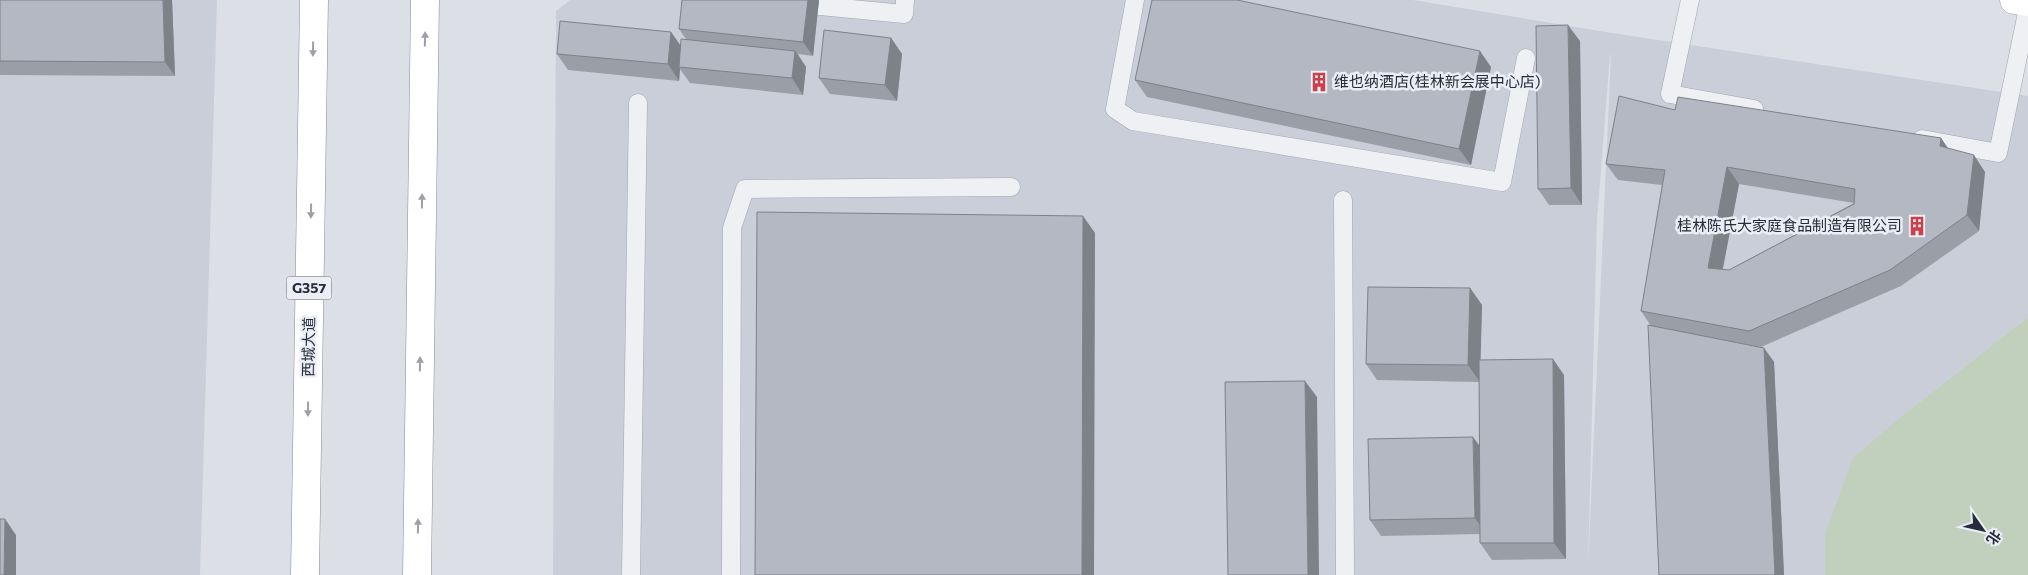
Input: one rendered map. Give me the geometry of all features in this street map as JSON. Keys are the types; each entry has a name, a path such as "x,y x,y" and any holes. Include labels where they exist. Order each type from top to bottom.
{"main road":[{"name":"西城大道","path":"305,575 314,0"},
{"path":"418,575 425,0"},
{"path":"2014,0 2028,2"}],"lane":[{"path":"757,0 904,14 906,0"},
{"path":"1135,0 1115,109 1133,121 1502,182 1526,58"},
{"path":"1690,0 1670,94 1766,112"},
{"path":"1902,136 1998,153 2028,8"},
{"path":"631,575 638,102"},
{"path":"731,575 732,228 745,189 1011,188"},
{"path":"1343,200 1345,575"}],"shaded area":[{"path":"0,0 217,0 200,575 0,575"},
{"path":"570,0 1413,0 1612,33 2028,96 2028,317 1907,412 1825,534 1825,575 553,575 556,11","holes":["1611,55 1588,566 1597,220"]}],"green space":[{"path":"2028,317 2028,575 1825,575 1825,534 1853,458 1907,412"}],"building":[{"path":"0,0 163,0 165,62 0,61"},
{"path":"682,0 808,0 803,42 679,29"},
{"name":"维也纳酒店(桂林新会展中心店)","path":"1152,0 1237,0 1480,51 1459,149 1135,80"},
{"path":"560,21 671,32 668,64 557,54"},
{"path":"1568,25 1571,188 1538,189 1536,26"},
{"path":"824,30 891,38 885,85 819,78"},
{"path":"681,39 795,51 792,78 679,67"},
{"name":"桂林陈氏大家庭食品制造有限公司","path":"1619,96 1675,110 1678,97 1941,138 1940,146 1974,155 1967,215 1890,270 1749,331 1641,311 1665,170 1606,164","holes":["1727,167 1855,189 1854,204 1729,270 1708,268"]},
{"path":"757,212 1083,216 1082,575 755,575"},
{"path":"1368,287 1470,288 1468,365 1366,364"},
{"path":"1648,325 1764,348 1775,575 1659,575"},
{"path":"1553,359 1554,543 1480,543 1479,360"},
{"path":"1305,381 1308,575 1228,575 1225,382"},
{"path":"1473,437 1475,518 1370,520 1368,439"},
{"path":"0,519 5,519 4,575 0,575"}],"place":[{"name":"维也纳酒店(桂林新会展中心店)","path":"1319,82"},
{"name":"桂林陈氏大家庭食品制造有限公司","path":"1917,226"}]}
